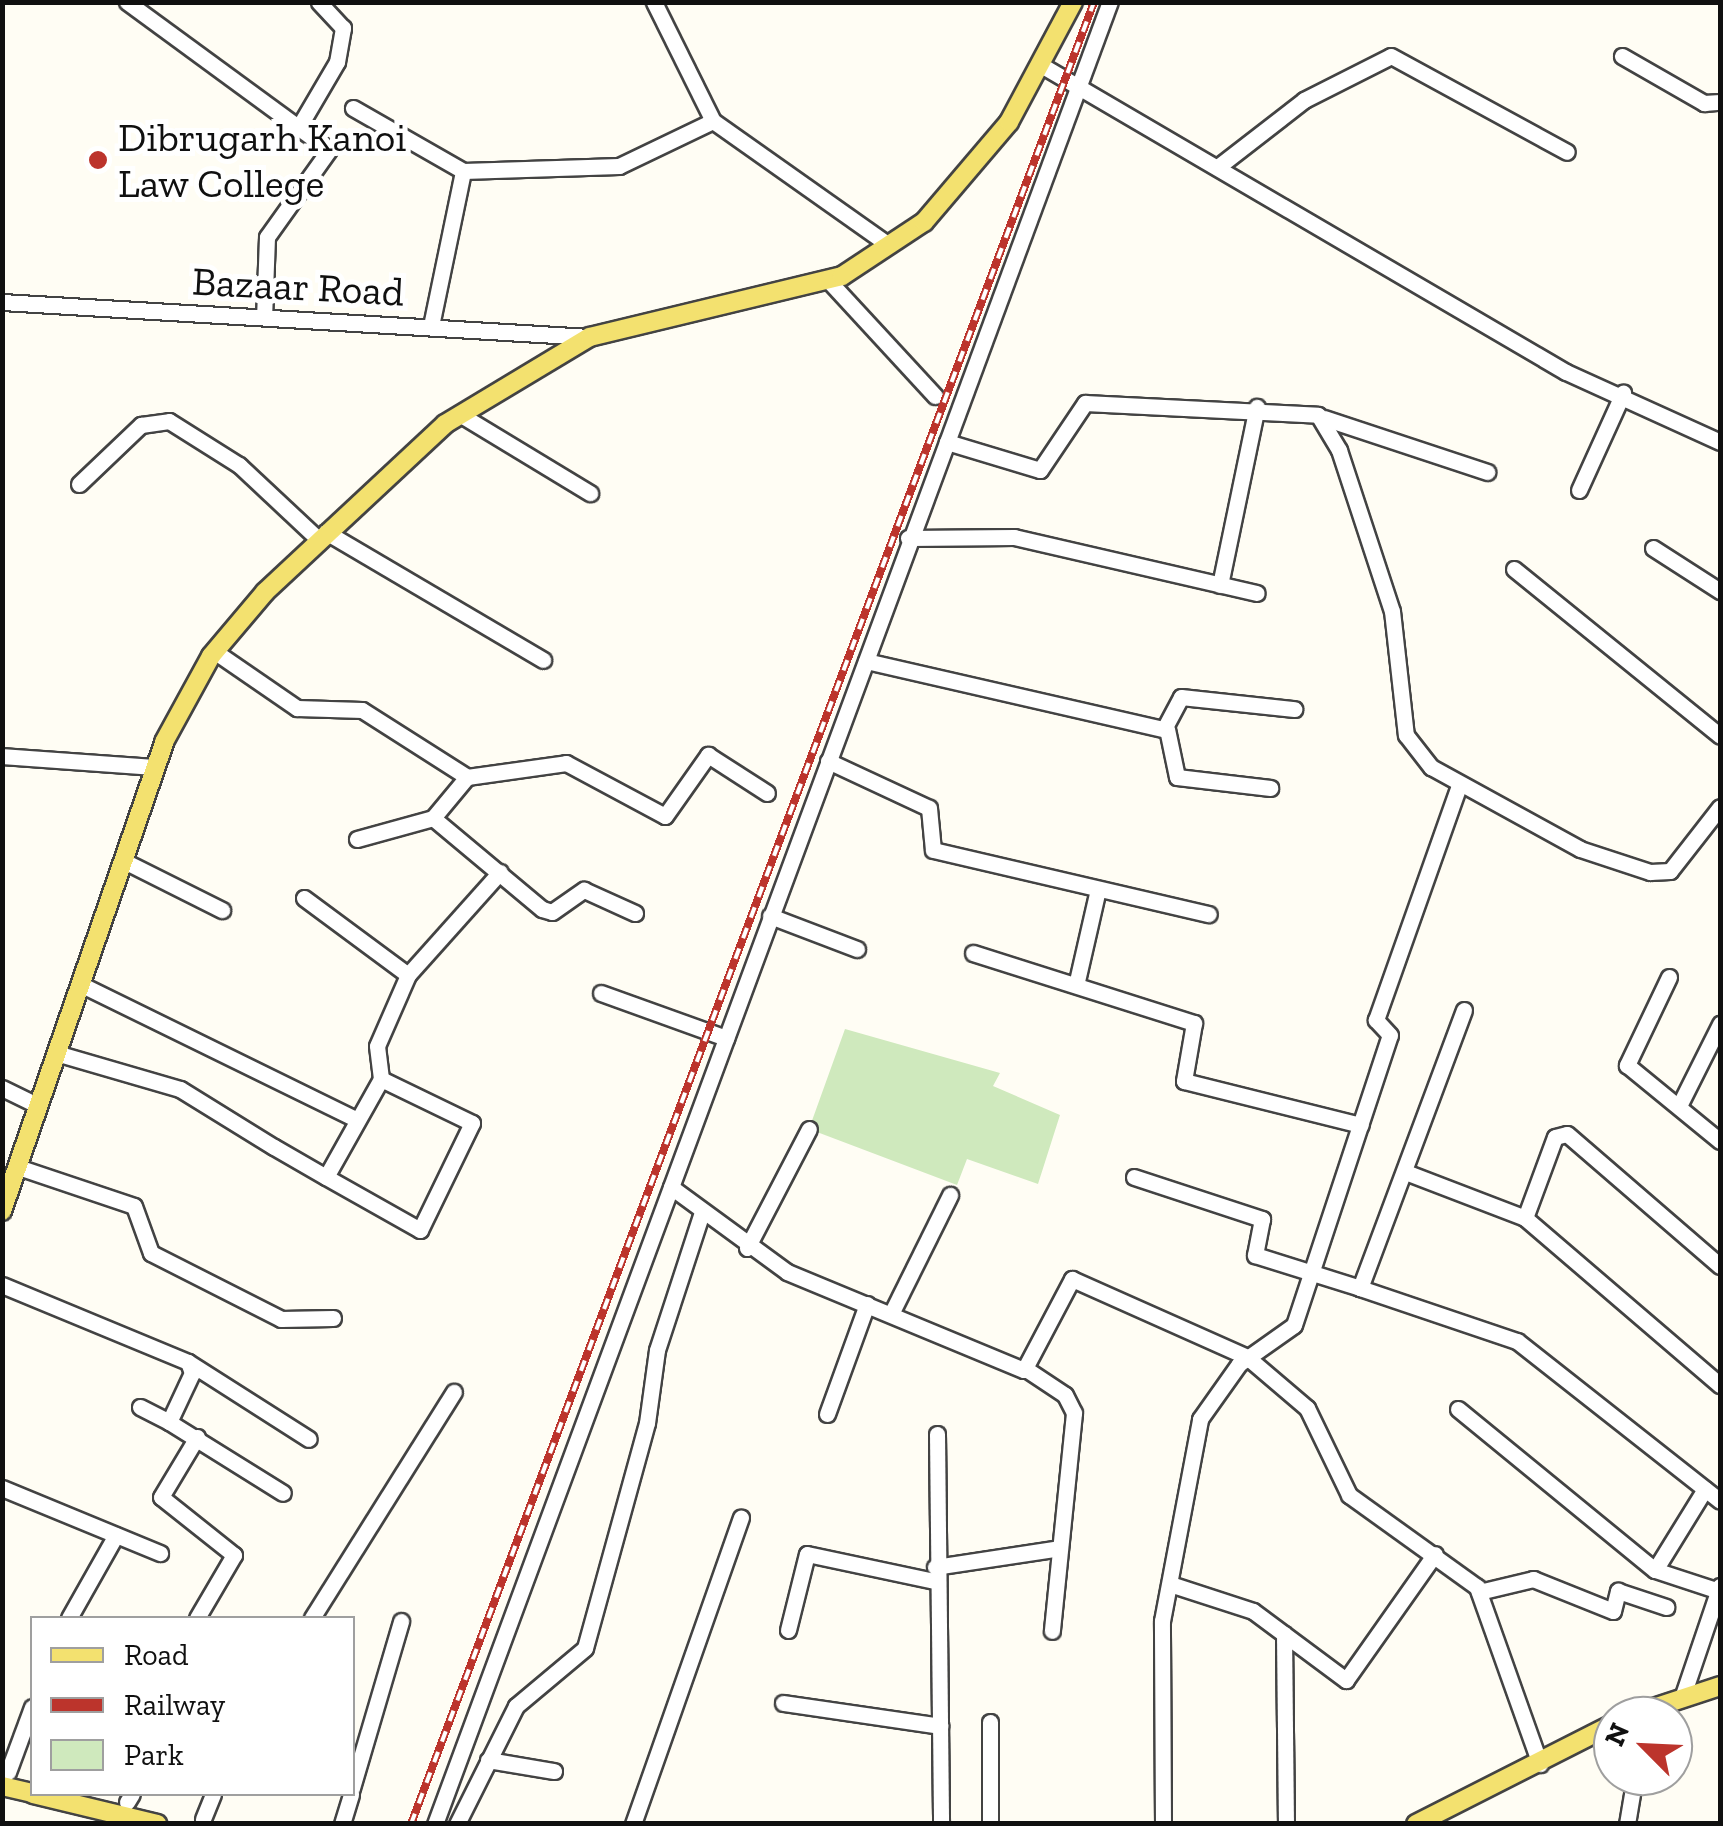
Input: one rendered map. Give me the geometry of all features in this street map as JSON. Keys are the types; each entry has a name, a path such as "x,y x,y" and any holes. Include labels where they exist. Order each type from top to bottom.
{"main road":[{"path":"2,1211 154,767 214,652 322,536 461,415 590,337 828,280 889,246 952,197 1041,65 1073,2"},
{"path":"1683,1695 1720,1686"},
{"path":"1416,1824 1593,1735"},
{"path":"5,1779 30,1792"},
{"path":"41,1796 158,1824"}],"street":[{"path":"127,2 198,61 300,124 329,157 281,206 267,237 264,317"},
{"path":"300,124 336,62 343,28 319,2"},
{"path":"654,2 713,121 889,246"},
{"path":"435,1824 866,661 908,538 1110,2"},
{"path":"1218,166 1316,92 1391,56 1567,152"},
{"path":"1622,56 1704,103 1720,102"},
{"path":"1041,65 1566,372 1622,394 1720,442"},
{"path":"353,108 462,171 586,173 713,121"},
{"path":"432,326 462,171"},
{"path":"828,280 934,396"},
{"name":"Bazaar Road","path":"2,302 590,337"},
{"path":"1579,490 1622,394"},
{"path":"947,442 1040,470 1085,403 1144,412 1257,407 1324,418 1488,472"},
{"path":"1220,585 1257,407"},
{"path":"461,415 590,493"},
{"path":"1324,418 1392,611 1406,735 1458,788 1580,850 1650,872 1670,871 1720,807"},
{"path":"79,484 140,425 168,421 240,464 322,536 543,660"},
{"path":"908,538 1014,537 1257,593"},
{"path":"1653,548 1720,591"},
{"path":"1514,569 1720,736"},
{"path":"214,652 298,708 362,710 467,776 566,763 664,816 708,755 767,793"},
{"path":"866,661 1167,728"},
{"path":"1270,788 1178,778 1167,728 1181,697 1294,708"},
{"path":"2,756 154,767"},
{"path":"828,761 929,808 932,850 1097,894 1209,914"},
{"path":"356,840 433,818 467,776"},
{"path":"1163,1824 1160,1651 1200,1419 1248,1356 1294,1325 1390,1035 1376,1020 1458,788"},
{"path":"433,818 548,912 578,889 635,913"},
{"path":"122,860 222,910"},
{"path":"326,1177 355,1119 381,1080 377,1046 408,976 500,872"},
{"path":"1077,981 1097,894"},
{"path":"304,898 408,976"},
{"path":"770,916 857,949"},
{"path":"973,953 1077,981 1194,1022 1184,1081 1361,1125"},
{"path":"1670,977 1628,1065 1720,1141"},
{"path":"80,984 355,1119"},
{"path":"601,993 726,1038"},
{"path":"1360,1288 1408,1174 1464,1010"},
{"path":"1679,1106 1720,1024"},
{"path":"56,1053 180,1089 326,1177 423,1228 472,1123 381,1080"},
{"path":"2,1088 38,1106"},
{"path":"747,1248 809,1129"},
{"path":"1525,1218 1554,1138 1568,1134 1720,1266"},
{"path":"18,1167 134,1206 151,1253 280,1318 334,1318"},
{"path":"1408,1174 1525,1218 1720,1385"},
{"path":"1134,1177 1262,1219 1255,1255 1314,1271 1517,1341 1720,1502"},
{"path":"671,1187 747,1248 867,1304 1028,1371 1073,1404 1052,1631"},
{"path":"891,1314 950,1194"},
{"path":"457,1824 524,1696 585,1648 647,1424 657,1350 702,1212"},
{"path":"1028,1371 1072,1279 1248,1356 1300,1398 1349,1494 1435,1554 1480,1592 1540,1764"},
{"path":"2,1285 188,1362 309,1439"},
{"path":"827,1414 867,1304"},
{"path":"169,1422 192,1373 188,1362"},
{"path":"313,1616 454,1392"},
{"path":"140,1407 197,1437 283,1493"},
{"path":"1458,1409 1654,1570 1720,1588 1683,1695"},
{"path":"937,1434 934,1574 942,1824"},
{"path":"197,1437 162,1497 234,1556 197,1616"},
{"path":"2,1488 160,1553"},
{"path":"1654,1570 1704,1489"},
{"path":"633,1824 741,1517"},
{"path":"70,1616 116,1535"},
{"path":"788,1630 807,1554 934,1574 1060,1548"},
{"path":"1170,1584 1240,1605 1351,1678 1435,1554"},
{"path":"1480,1592 1532,1580 1613,1611 1618,1590 1666,1606"},
{"path":"355,1780 400,1621"},
{"path":"1284,1634 1286,1824"},
{"path":"782,1703 940,1726"},
{"path":"5,1779 30,1712"},
{"path":"990,1722 990,1824"},
{"path":"488,1760 554,1770"},
{"path":"203,1819 212,1796"},
{"path":"342,1824 350,1796"},
{"path":"1627,1824 1632,1796"}],"green space":[{"path":"845,1029 1000,1073 993,1086 1060,1115 1038,1184 967,1159 957,1185 809,1129"}],"railway":[{"path":"411,1824 1094,2"}],"place":[{"name":"Dibrugarh Kanoi Law College","path":"98,160"}]}
